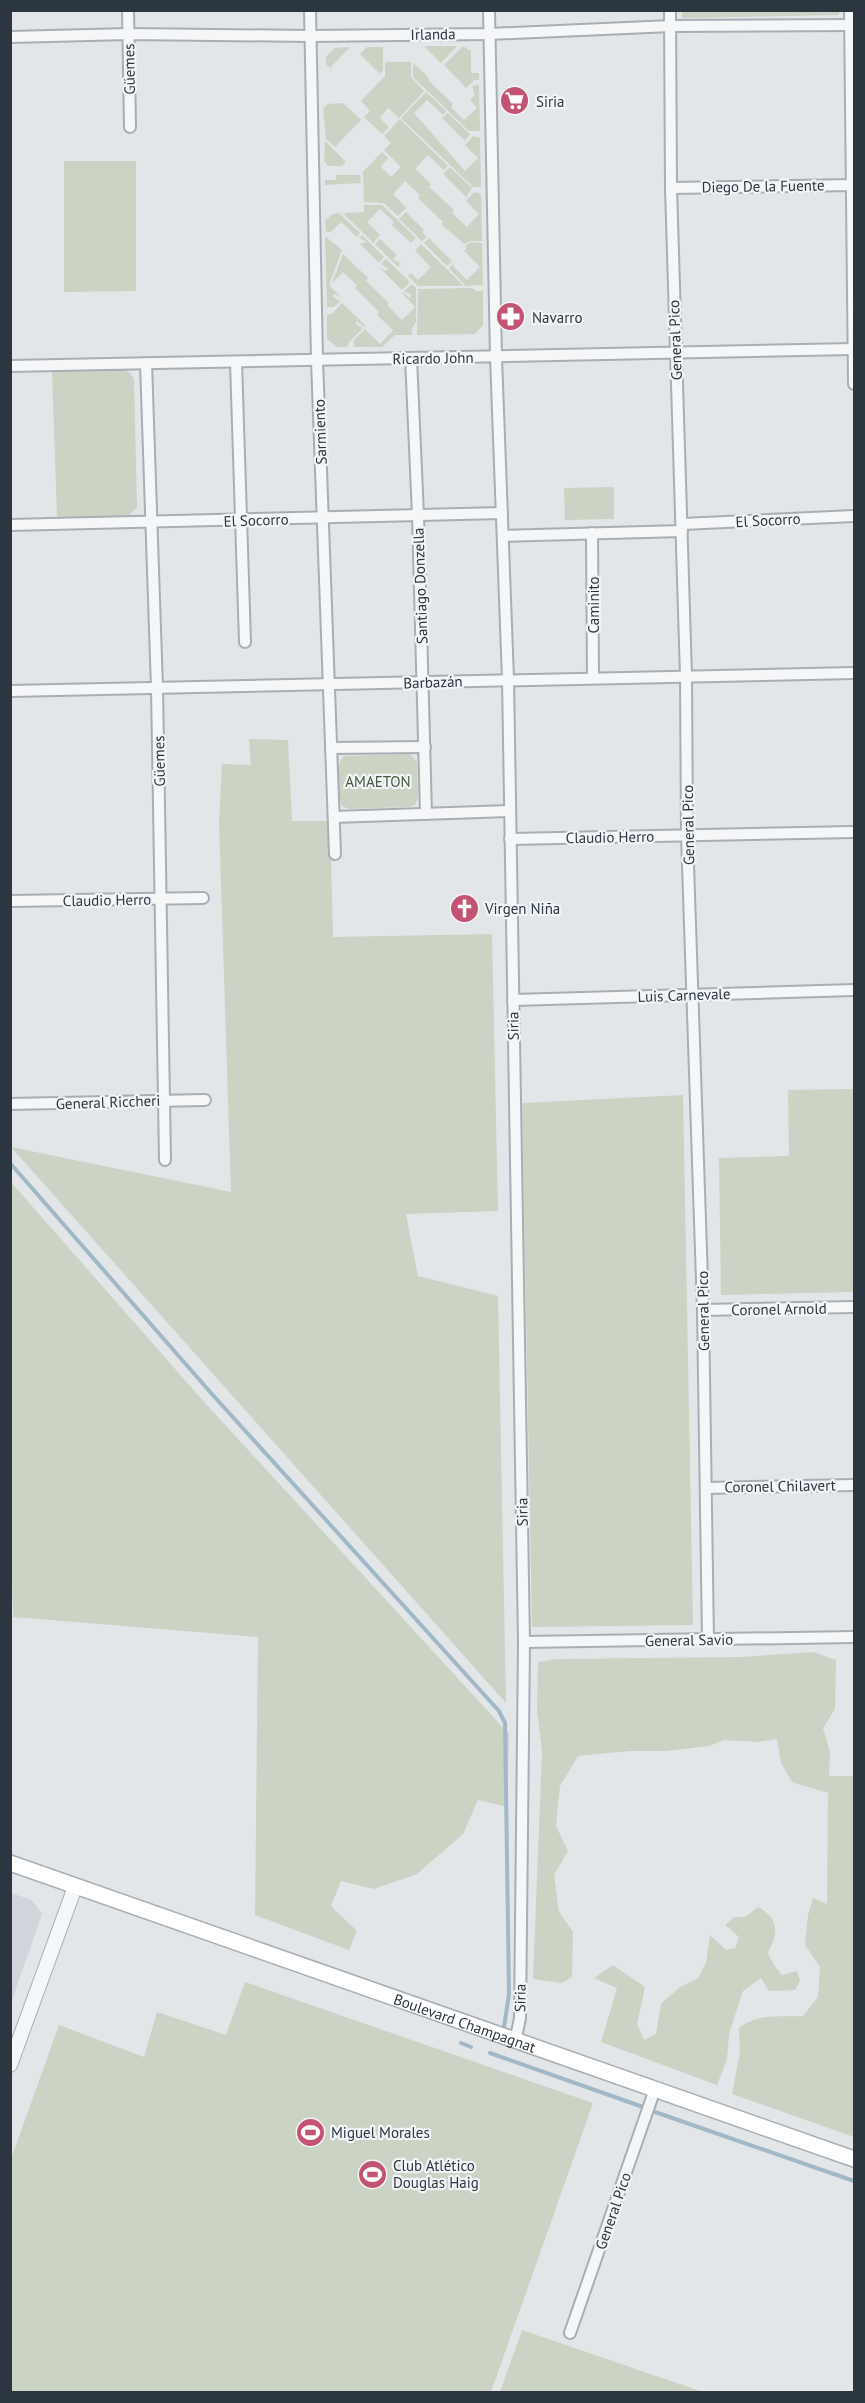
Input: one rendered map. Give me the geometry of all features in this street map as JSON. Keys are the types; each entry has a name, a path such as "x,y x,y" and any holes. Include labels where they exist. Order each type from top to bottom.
{"main road":[{"name":"Boulevard Champagnat","path":"10,1863 855,2160"}],"street":[{"name":"Güemes","path":"128,10 130,127"},
{"name":"Sarmiento","path":"310,10 317,360 335,854"},
{"name":"Siria","path":"489,10 496,357 508,679 524,1642 520,2018 515,2042"},
{"name":"General Pico","path":"670,10 671,188 686,676 687,835 703,1310 708,1640"},
{"path":"850,10 853,25 855,384"},
{"name":"Irlanda","path":"10,37 129,34 311,36 489,33 671,26 853,25"},
{"name":"Diego De la Fuente","path":"671,188 854,185"},
{"name":"Ricardo John","path":"10,366 854,349"},
{"name":"Santiago Donzella","path":"411,358 418,515 426,814"},
{"path":"236,362 245,642"},
{"name":"Güemes","path":"146,363 157,687 165,1160"},
{"name":"El Socorro","path":"10,525 502,513"},
{"name":"El Socorro","path":"503,536 592,533 855,516"},
{"name":"Caminito","path":"592,533 593,677"},
{"name":"Barbazán","path":"10,691 855,673"},
{"path":"331,748 425,747"},
{"path":"334,817 509,811"},
{"name":"Claudio Herro","path":"510,839 855,832"},
{"name":"Claudio Herro","path":"10,901 204,898"},
{"name":"Luis Carnevale","path":"513,1000 855,990"},
{"name":"General Riccheri","path":"10,1104 205,1100"},
{"name":"Coronel Arnold","path":"703,1310 855,1307"},
{"name":"Coronel Chilavert","path":"706,1488 855,1485"},
{"name":"General Savio","path":"524,1642 855,1637"},
{"path":"10,2065 75,1887"},
{"name":"General Pico","path":"570,2333 655,2089"}],"shaded area":[{"path":"11,1893 32,1900 42,1914 11,2003"}],"green space":[{"path":"682,10 839,10 839,15 682,18"},
{"path":"424,46 457,46 441,63"},
{"path":"463,46 471,51 471,73 479,73 479,80 474,80 466,88 444,65"},
{"path":"350,47 330,68 326,64 326,57 335,48"},
{"path":"367,47 383,47 383,71 380,74 360,54"},
{"path":"385,62 411,62 411,77 424,91 399,118 388,108 380,118 389,127 382,134 364,117 370,111 361,101 385,76"},
{"path":"413,63 453,104 451,107 464,120 477,108 470,100 475,95 472,86 479,85 480,131 469,131 413,77"},
{"path":"426,92 446,111 443,115 427,100 414,113 465,171 478,158 465,145 473,136 480,138 481,187 473,187 401,118"},
{"path":"343,103 361,120 335,147 326,139 323,108 328,104"},
{"path":"448,113 470,134 465,141 442,118"},
{"path":"400,119 448,166 444,170 428,155 415,169 431,184 429,187 454,210 452,213 467,227 479,214 466,201 474,192 481,194 482,241 471,241 464,244 441,224 443,222 418,198 420,195 405,181 393,194 406,208 398,216 384,203 364,202 363,172 382,152 388,158 381,167 391,177 401,167 384,150 391,143 384,136"},
{"path":"325,141 346,162 342,166 328,166 324,161"},
{"path":"64,161 136,161 136,291 64,292"},
{"path":"450,167 472,188 466,197 443,174"},
{"path":"336,175 360,175 361,183 325,185 325,180 336,180"},
{"path":"364,205 382,205 416,238 411,243 392,225 394,222 380,209 367,222 380,235 373,243 343,213 364,212"},
{"path":"406,212 424,230 422,232 427,237 422,241 399,219"},
{"path":"339,213 360,233 357,237 341,222 331,232 326,232 325,221 332,214"},
{"path":"362,235 384,257 379,263 360,244 367,242 359,238"},
{"path":"325,236 342,250 329,285 342,298 335,294 332,296 340,301 334,307 327,307"},
{"path":"429,238 452,261 447,266 424,243"},
{"path":"380,239 397,255 393,259 401,264 398,267 375,244"},
{"path":"472,242 482,243 483,285 466,286 449,268 454,263 453,266 467,280 480,267 464,251 467,248 465,246"},
{"path":"421,244 464,286 418,286 408,276 411,273 418,280 431,267 415,251"},
{"path":"343,254 368,278 366,281 389,303 387,305 402,320 415,307 402,293 410,298 412,295 404,291 412,284 416,288 416,322 412,328 412,335 395,335 382,347 354,347 354,340 365,329 380,344 393,330 377,315 379,312 343,272 332,283"},
{"path":"386,259 410,282 402,290 379,267 386,271 389,269 381,264"},
{"path":"472,288 476,291 483,291 483,325 475,334 417,335 418,289"},
{"path":"342,303 366,326 364,327 357,321 355,324 363,328 347,347 337,347 327,339 327,315 333,313"},
{"path":"124,369 134,379 137,508 128,516 57,517 52,372"},
{"path":"614,487 614,519 565,520 564,488"},
{"path":"249,739 288,740 292,821 330,821 333,937 492,934 498,1211 406,1214 418,1276 498,1296 506,1703 11,1147 231,1192 219,822 222,764 251,765"},
{"name":"AMAETON","path":"410,754 417,762 418,798 415,805 349,809 342,806 338,795 337,773 344,756"},
{"path":"854,1089 854,1292 721,1295 719,1158 789,1156 788,1090"},
{"path":"683,1095 693,1625 532,1627 522,1103"},
{"path":"10,1181 205,1403 509,1734 507,1807 478,1800 463,1834 417,1874 374,1889 341,1881 331,1906 357,1931 349,1950 255,1915 258,1637 13,1617 10,1483"},
{"path":"813,1652 836,1660 835,1709 823,1728 830,1752 829,1776 854,1776 854,2137 732,2094 740,2052 739,2028 762,2018 803,2016 818,1997 820,1967 805,1945 808,1915 813,1898 827,1904 828,1793 792,1782 781,1763 777,1739 758,1742 724,1740 709,1746 666,1751 630,1751 578,1756 560,1786 556,1826 568,1851 554,1875 559,1912 573,1932 572,1977 562,1983 533,1979 542,1751 537,1711 538,1662 557,1659 742,1657"},
{"path":"758,1907 770,1917 775,1927 774,1939 768,1953 774,1965 782,1975 797,1971 800,1981 795,1990 769,1991 761,1978 743,1991 729,2034 727,2059 717,2085 601,2042 617,1988 594,1978 613,1965 645,1987 637,2024 644,2040 656,2034 661,2004 680,1987 698,1978 706,1963 710,1935 726,1950 735,1948 739,1937 725,1925 734,1917 745,1917"},
{"name":"Club Atlético Douglas Haig","path":"245,1982 593,2103 491,2392 11,2392 11,2159 59,2025 144,2057 157,2012 226,2035"},
{"path":"522,2330 703,2392 500,2392"}],"waterway":[{"path":"10,1163 211,1393 499,1711 505,1723 509,1994 504,2027"},
{"path":"461,2043 471,2047"},
{"path":"490,2053 643,2107"},
{"path":"655,2112 854,2181"}],"place":[{"name":"Siria","path":"515,101"},
{"name":"Navarro","path":"511,317"},
{"name":"Virgen Niña","path":"464,908"},
{"name":"Miguel Morales","path":"310,2132"},
{"name":"Club Atlético Douglas Haig","path":"372,2174"}]}
